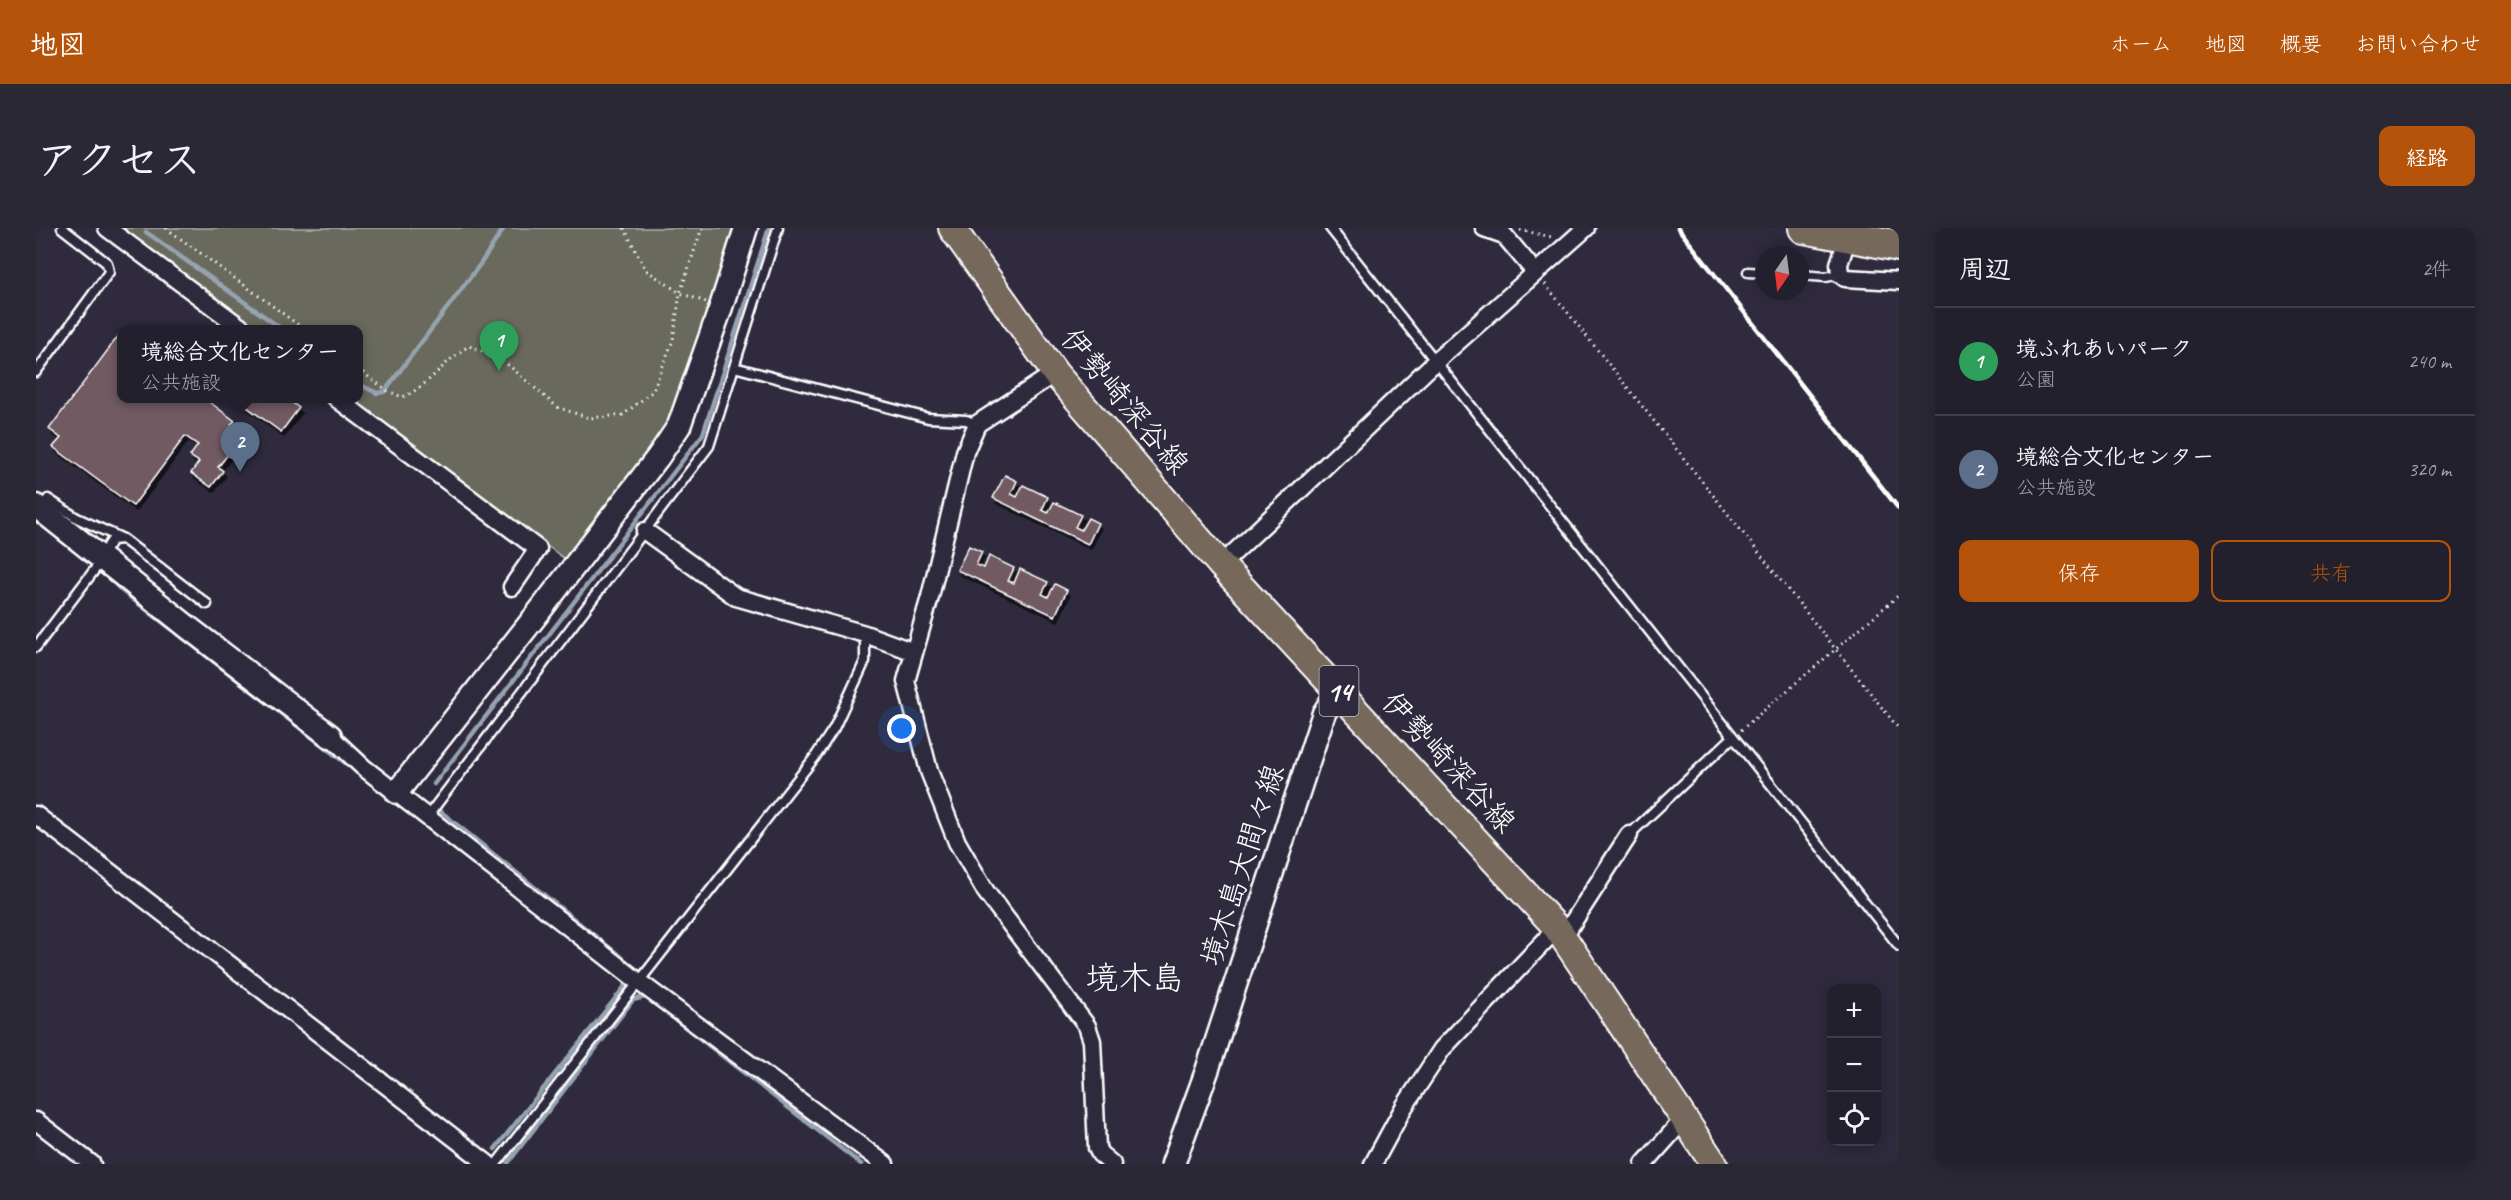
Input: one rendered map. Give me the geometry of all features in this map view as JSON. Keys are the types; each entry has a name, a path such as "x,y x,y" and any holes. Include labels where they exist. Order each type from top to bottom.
{"highway":[{"path":"1804,228 1899,246"}],"main road":[{"name":"伊勢崎深谷線","path":"952,228 1055,373 1221,565 1561,932 1714,1164"}],"street":[{"path":"107,228 236,325"},
{"path":"397,792 542,608 658,457 679,426 746,228"},
{"path":"1484,228 1498,232 1509,239 1534,271"},
{"path":"1221,565 1435,362 1534,271 1586,228"},
{"path":"1843,252 1839,264 1840,274 1845,278 1899,281"},
{"path":"1055,373 977,424 965,452 930,597 906,681 929,771 957,842 986,892 1087,1026 1092,1041 1097,1148 1100,1154 1112,1164"},
{"path":"341,403 537,549 512,587"},
{"path":"40,498 63,525 102,560 330,736 363,767 639,982 885,1164"},
{"path":"645,531 736,597 866,634 914,652"},
{"name":"境木島大間々線","path":"1173,1164 1207,1071 1324,713 1339,690"},
{"path":"36,815 488,1164"},
{"path":"1373,1164 1404,1107 1442,1049 1561,932 1629,835"},
{"path":"1644,1164 1683,1120"},
{"path":"36,1121 92,1164"}],"lane":[{"path":"36,372 109,272 107,263 62,228"},
{"path":"427,817 569,627 709,446 778,228"},
{"path":"1330,228 1899,946"},
{"path":"1748,272 1755,272"},
{"path":"1809,276 1826,277 1840,274"},
{"path":"734,367 928,418 966,420 977,424"},
{"path":"40,498 123,539 207,604"},
{"path":"36,647 102,560 102,555 112,540 123,539"},
{"path":"496,1164 797,782 834,728 865,660 866,634"},
{"path":"1629,835 1733,737"}],"path":[{"path":"166,228 297,325"},
{"path":"624,228 646,270 680,293 710,303"},
{"path":"363,373 388,391 402,397 418,391 456,353 469,346 500,358 557,408 589,418 622,414 653,391 673,340 680,293 702,228"},
{"path":"1509,239 1516,229 1571,241"},
{"path":"1534,271 1899,729"},
{"path":"1733,737 1899,595"}],"green space":[{"path":"117,228 733,228 705,323 671,420 569,562 352,403 363,403 363,325 249,325"}],"building":[{"path":"117,338 117,403 211,403 235,421 231,424 244,434 218,467 223,471 211,487 191,473 199,462 190,456 198,445 185,436 133,506 53,447 61,438 49,429"},
{"path":"242,403 292,403 299,408 281,432"},
{"path":"1005,475 1017,481 1011,494 1017,497 1023,485 1048,497 1042,510 1048,513 1054,502 1081,515 1075,527 1081,530 1088,518 1098,523 1088,544 993,498"},
{"path":"969,546 982,552 976,565 984,568 989,556 1014,568 1008,581 1014,583 1020,569 1048,582 1042,594 1048,597 1055,584 1067,590 1055,616 957,570"}],"waterway":[{"path":"363,386 377,393 384,392 481,263 504,228"},
{"path":"434,784 703,434 769,228"},
{"path":"146,232 276,325"},
{"path":"109,578 122,591 357,772"},
{"path":"440,811 631,965"},
{"path":"495,1149 623,989 626,984 625,979"},
{"path":"645,996 861,1164"},
{"path":"508,1163 633,1000 645,997"}],"railway":[{"path":"1678,228 1899,509"}],"place":[{"name":"境ふれあいパーク","path":"499,371"},
{"name":"境総合文化センター","path":"240,472"}],"district":[{"name":"境木島","path":"1135,978"}]}
